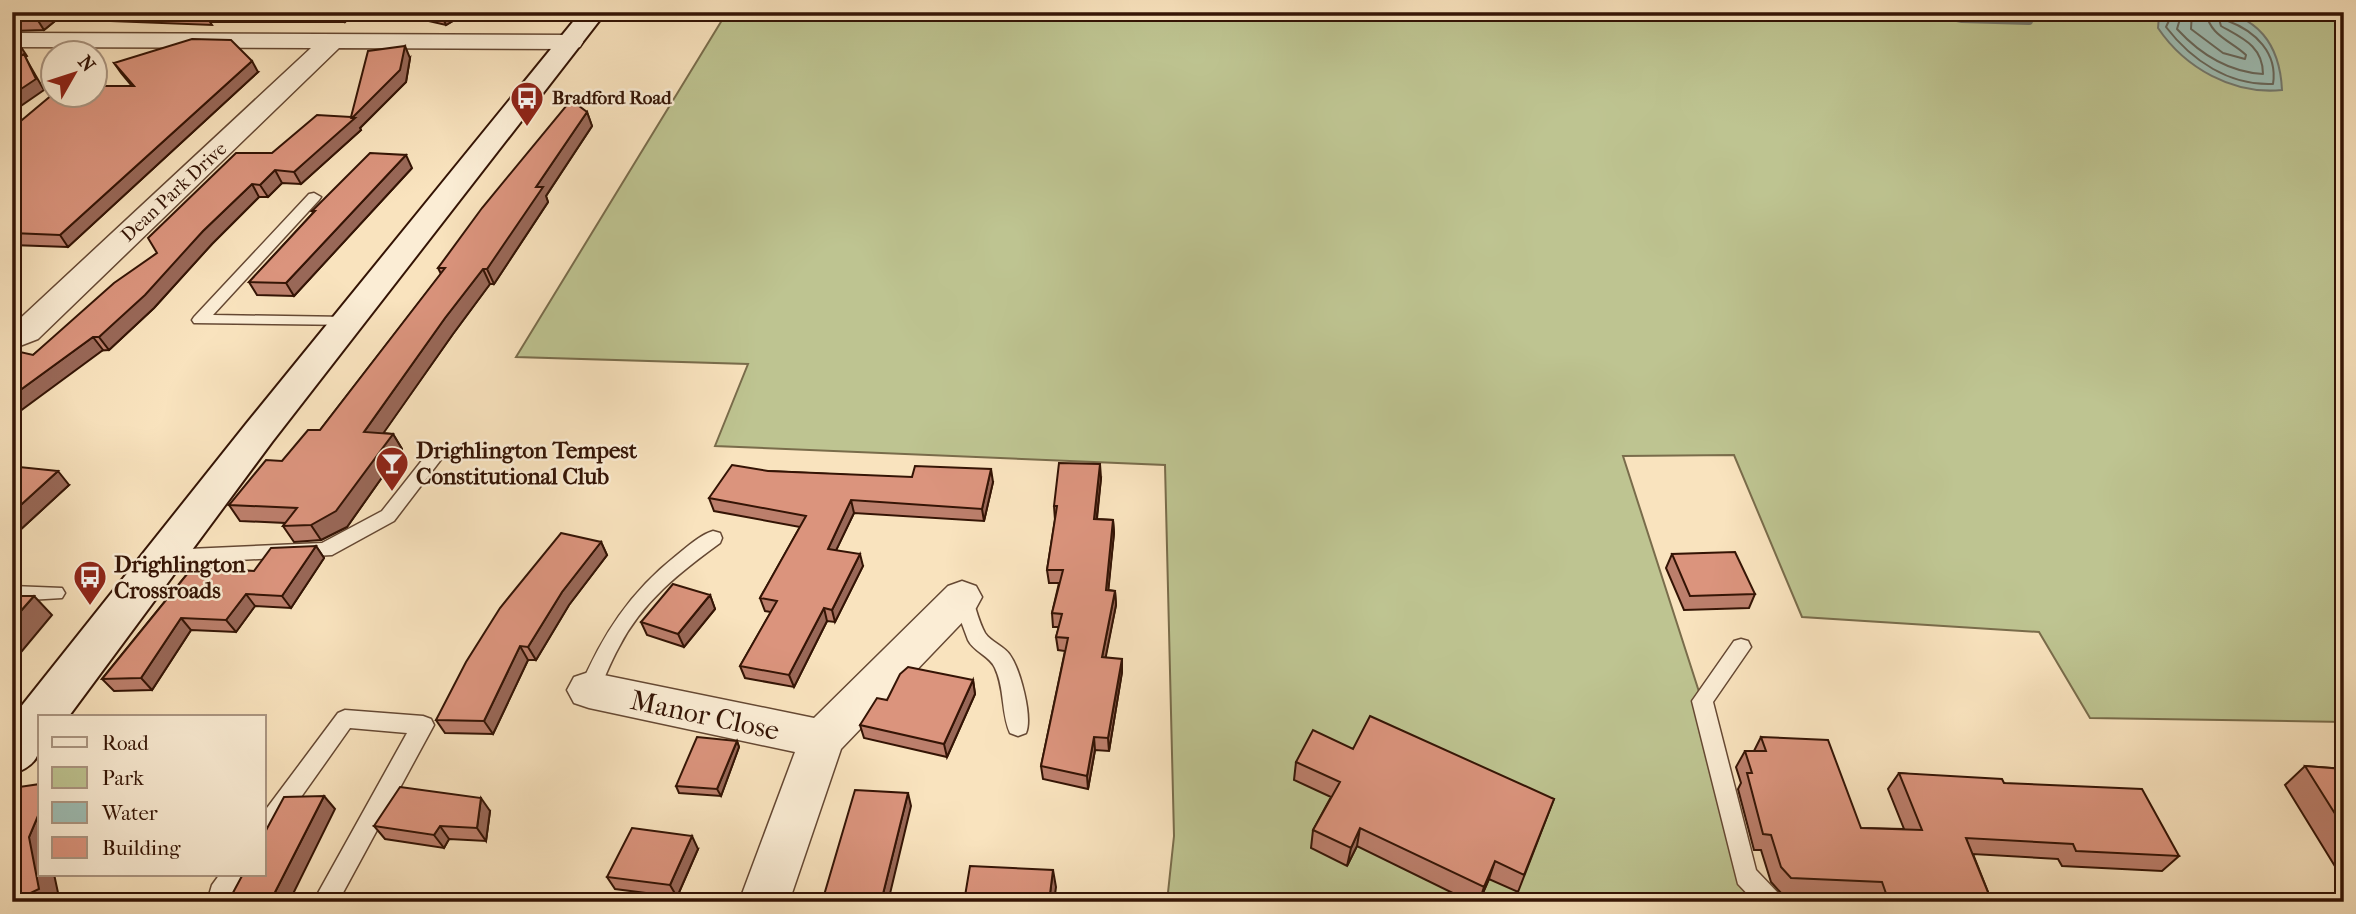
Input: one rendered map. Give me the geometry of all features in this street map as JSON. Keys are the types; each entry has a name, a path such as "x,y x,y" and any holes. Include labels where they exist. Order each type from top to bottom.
{"main road":[{"path":"43,715 259,432 594,12"},
{"path":"12,754 38,721"}],"street":[{"path":"108,56 130,39"},
{"path":"12,40 571,42"},
{"name":"Dean Park Drive","path":"12,339 35,323 332,41"},
{"path":"764,902 822,739 962,597"},
{"name":"Manor Close","path":"589,690 822,739"}],"lane":[{"path":"2333,12 2344,20"},
{"path":"314,197 200,320 348,322"},
{"path":"166,557 325,550 388,516 437,453"},
{"path":"589,690 604,651 640,598 666,571 713,538"},
{"path":"12,594 55,593"},
{"path":"962,597 978,640 1002,659 1013,687 1018,727"},
{"path":"1741,647 1702,701 1746,876 1771,902"},
{"path":"266,828 345,719 423,725 325,902"},
{"path":"219,902 220,893 233,876"}],"green space":[{"path":"727,12 2344,12 2344,722 2090,718 2039,632 1802,617 1734,455 1623,456 1702,701 1746,876 1771,902 1167,902 1174,836 1165,465 715,446 748,364 516,357"}],"water":[{"path":"2209,12 2241,18 2263,34 2277,59 2282,90 2246,88 2212,76 2182,55 2158,28 2159,16"}],"building":[{"path":"12,12 45,12 37,19 12,20"},
{"path":"168,12 204,12 206,14"},
{"path":"12,38 15,38 19,45 12,47"},
{"path":"192,39 231,40 252,61 60,235 12,233 12,125 16,125 38,107 108,108 108,86 134,86 114,63"},
{"path":"405,46 400,70 352,118 355,118 294,172 275,170 260,185 252,184 203,231 145,295 99,337 93,337 12,396 12,354 16,351 33,355 114,283 157,253 148,238 236,153 272,153 317,115 351,117 368,51"},
{"path":"24,54 36,79 12,95 12,62"},
{"path":"571,100 587,112 536,187 543,187 487,269 483,269 445,318 364,432 393,434 336,511 311,525 283,526 297,508 229,505 266,460 282,461 308,430 320,430 445,268 438,268 482,208"},
{"path":"370,153 406,155 286,283 249,282 315,211 312,211"},
{"path":"1059,463 1100,464 1094,519 1113,520 1106,590 1115,591 1102,657 1122,659 1108,738 1094,737 1087,776 1041,766 1068,638 1056,637 1062,614 1052,613 1063,570 1047,570 1057,506 1054,506"},
{"path":"732,465 768,471 912,477 915,466 991,469 982,509 851,500 828,549 860,554 832,610 824,608 789,675 740,666 777,601 760,598 806,516 709,498"},
{"path":"19,467 58,471 12,513 12,473"},
{"path":"561,533 601,542 562,592 528,647 520,646 484,721 436,720 466,662 500,608"},
{"path":"316,546 282,596 246,594 226,620 181,618 141,678 102,679 192,568 254,571 271,548"},
{"path":"1735,552 1755,594 1690,596 1672,554"},
{"path":"673,584 710,595 678,634 641,622"},
{"path":"12,596 34,596 12,621"},
{"path":"908,667 973,680 944,744 860,725 877,698 887,700 900,674"},
{"path":"1370,716 1554,799 1524,875 1495,861 1484,887 1360,828 1351,848 1313,830 1340,782 1296,762 1313,730 1353,749"},
{"path":"697,737 737,741 717,789 676,786"},
{"path":"1761,737 1828,740 1861,828 1922,830 1899,773 2002,779 2004,783 2142,789 2179,856 2076,851 2073,844 1966,838 1992,902 1889,902 1882,882 1791,878 1781,867 1771,835 1763,834 1747,773 1752,773 1745,751 1766,751"},
{"path":"2305,766 2344,769 2344,828"},
{"path":"38,784 38,816 29,837 39,889 12,902 12,788"},
{"path":"400,787 481,798 477,828 440,826 434,835 374,826"},
{"path":"855,790 908,793 881,902 822,902"},
{"path":"324,796 270,902 228,902 242,876 266,876 266,830 284,797"},
{"path":"632,828 692,836 670,885 607,877"},
{"path":"970,866 1053,870 1049,902 964,902"}],"waterway":[{"path":"1928,12 1962,19 2029,21"}],"place":[{"name":"Bradford Road","path":"527,128"},
{"name":"Drighlington Tempest Constitutional Club","path":"392,493"},
{"name":"Drighlington Crossroads","path":"90,607"}]}
